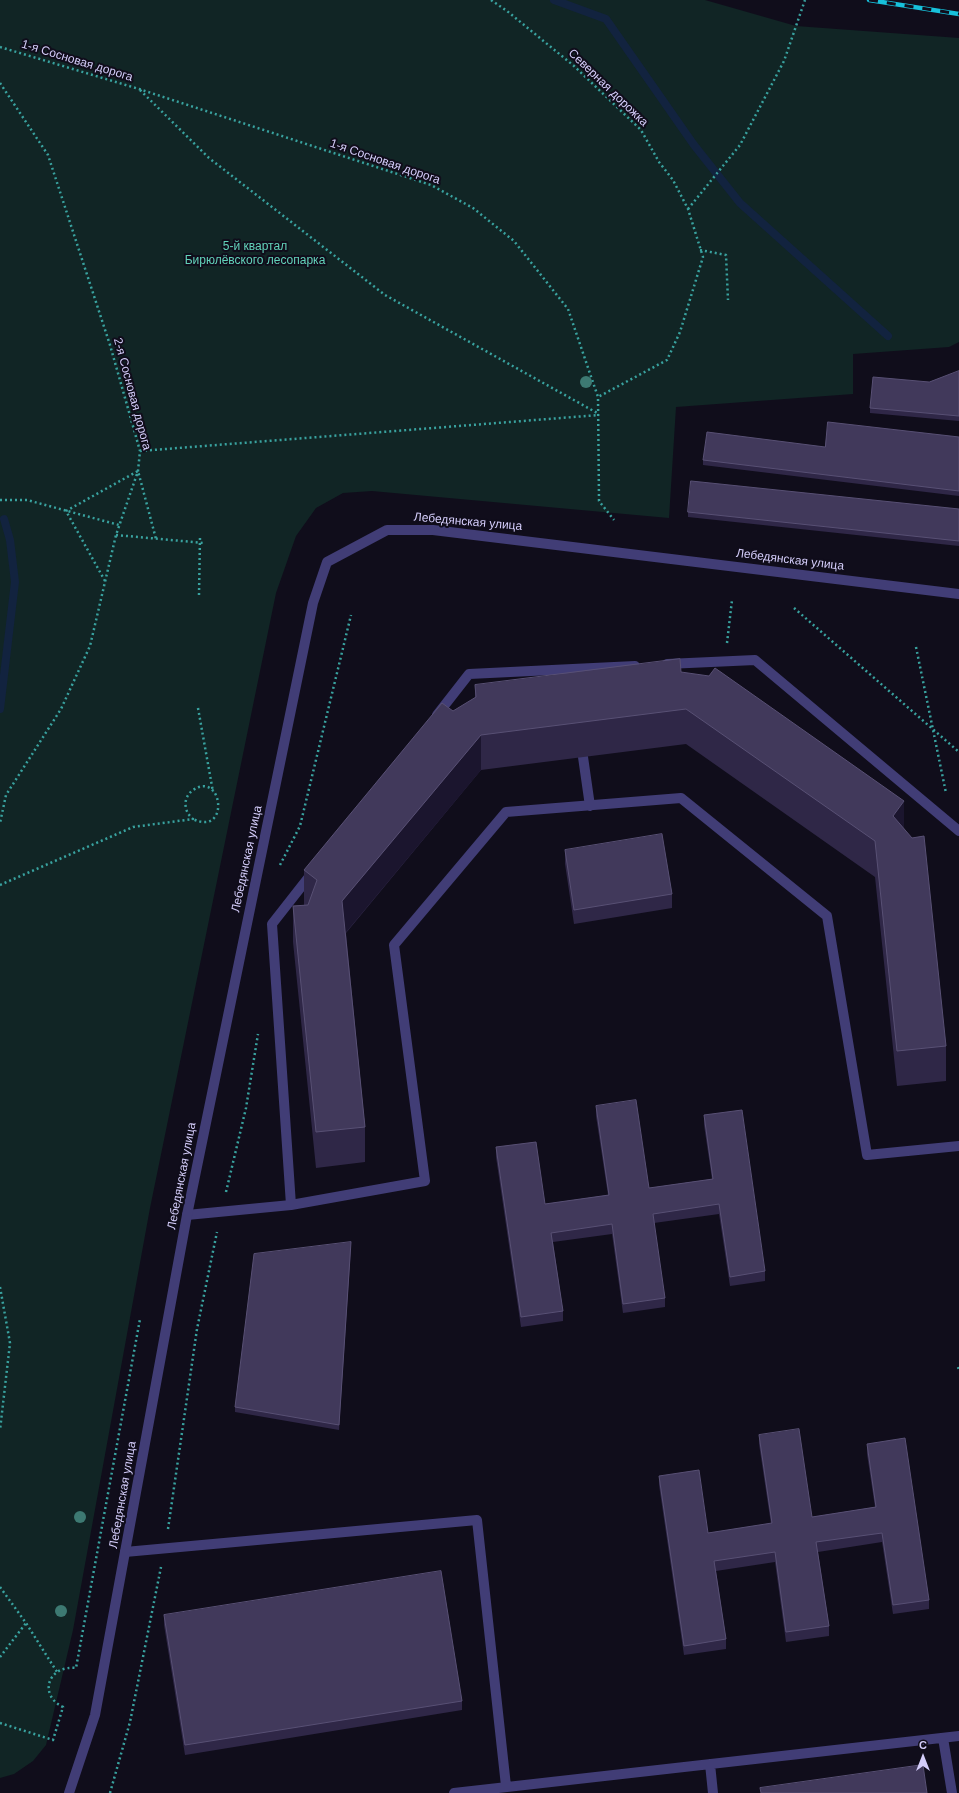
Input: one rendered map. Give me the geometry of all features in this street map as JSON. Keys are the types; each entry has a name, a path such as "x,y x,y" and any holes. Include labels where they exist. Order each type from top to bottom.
{"street":[{"name":"Лебедянская улица","path":"69,1793 95,1715 187,1215 313,602 327,562 387,530 433,530 959,594"},
{"path":"430,724 469,674 573,673 653,665 755,660 956,828"},
{"path":"583,757 590,806"},
{"path":"187,1215 290,1205 424,1181 394,945 506,812 681,798 827,916 867,1155 959,1146"},
{"path":"290,1205 272,924 317,868"},
{"path":"125,1552 477,1520 506,1786"},
{"path":"454,1793 959,1736"},
{"path":"943,1738 952,1793"},
{"path":"710,1764 713,1793"}],"path":[{"name":"Северная дорожка","path":"491,0 508,11 574,66 641,130 659,162 673,180 688,209 703,257 680,332 667,360 598,397"},
{"path":"688,209 740,145 784,61 805,0"},
{"name":"1-я Сосновая дорога","path":"0,47 139,89 431,185 473,208 514,241 568,309 598,397 599,501 614,520"},
{"name":"2-я Сосновая дорога","path":"0,83 48,155 110,345 140,451 138,471 116,535 90,646 61,709 6,795 0,823"},
{"path":"139,89 209,158 385,295 599,414"},
{"path":"700,250 726,255 728,300"},
{"path":"140,451 599,414"},
{"path":"66,511 138,471 156,539"},
{"path":"0,500 27,500 119,525"},
{"path":"66,511 105,581"},
{"path":"116,535 204,543"},
{"path":"199,595 200,537"},
{"path":"726,661 732,600"},
{"path":"794,608 959,752"},
{"path":"916,647 933,730 956,828"},
{"path":"198,708 213,792"},
{"path":"0,885 133,827 193,819 204,822 214,817 219,807 217,796 213,792 203,787 188,794 186,799 186,810 193,819"},
{"path":"0,1287 10,1343 0,1430"},
{"path":"0,1723 53,1740 63,1707 53,1700 50,1695 50,1682 57,1672 63,1668 76,1668 140,1319"},
{"path":"0,1586 26,1623 57,1672"},
{"path":"0,1657 26,1623"}],"green space":[{"name":"5-й квартал Бирюлёвского лесопарка","path":"0,0 705,0 796,26 959,38 959,342 949,347 853,354 853,394 676,407 669,518 372,491 343,493 316,508 296,536 276,593 150,1208 73,1630 46,1745 33,1761 14,1774 0,1778"}],"building":[{"path":"959,371 959,416 870,408 873,377 929,382"},
{"path":"828,422 959,437 959,491 703,460 707,432 825,447"},
{"path":"691,481 959,509 959,541 688,512"},
{"path":"680,659 681,672 709,676 715,668 904,801 893,816 912,838 924,836 946,1046 897,1051 875,841 686,709 481,735 342,901 365,1127 316,1132 293,906 308,905 317,880 304,870 442,703 453,711 476,697 475,685"},
{"path":"662,834 672,894 574,910 565,850"},
{"path":"636,1100 649,1188 713,1179 704,1115 742,1110 765,1271 730,1277 719,1204 653,1214 665,1298 623,1304 612,1224 551,1233 563,1311 521,1317 496,1147 536,1142 545,1204 609,1195 596,1106"},
{"path":"351,1242 339,1425 235,1407 254,1254"},
{"path":"799,1429 812,1517 876,1507 867,1444 905,1438 929,1600 893,1605 882,1533 816,1542 829,1626 786,1632 775,1552 714,1561 726,1639 684,1646 659,1476 699,1470 708,1533 772,1523 759,1435"},
{"path":"441,1571 462,1701 185,1745 164,1615"},
{"path":"923,1765 927,1793 761,1793 760,1788"}],"waterway":[{"path":"554,0 606,19 694,145 740,203 888,336"},
{"path":"0,709 15,582 10,540 4,519"}],"railway":[{"path":"869,0 959,14"}]}
